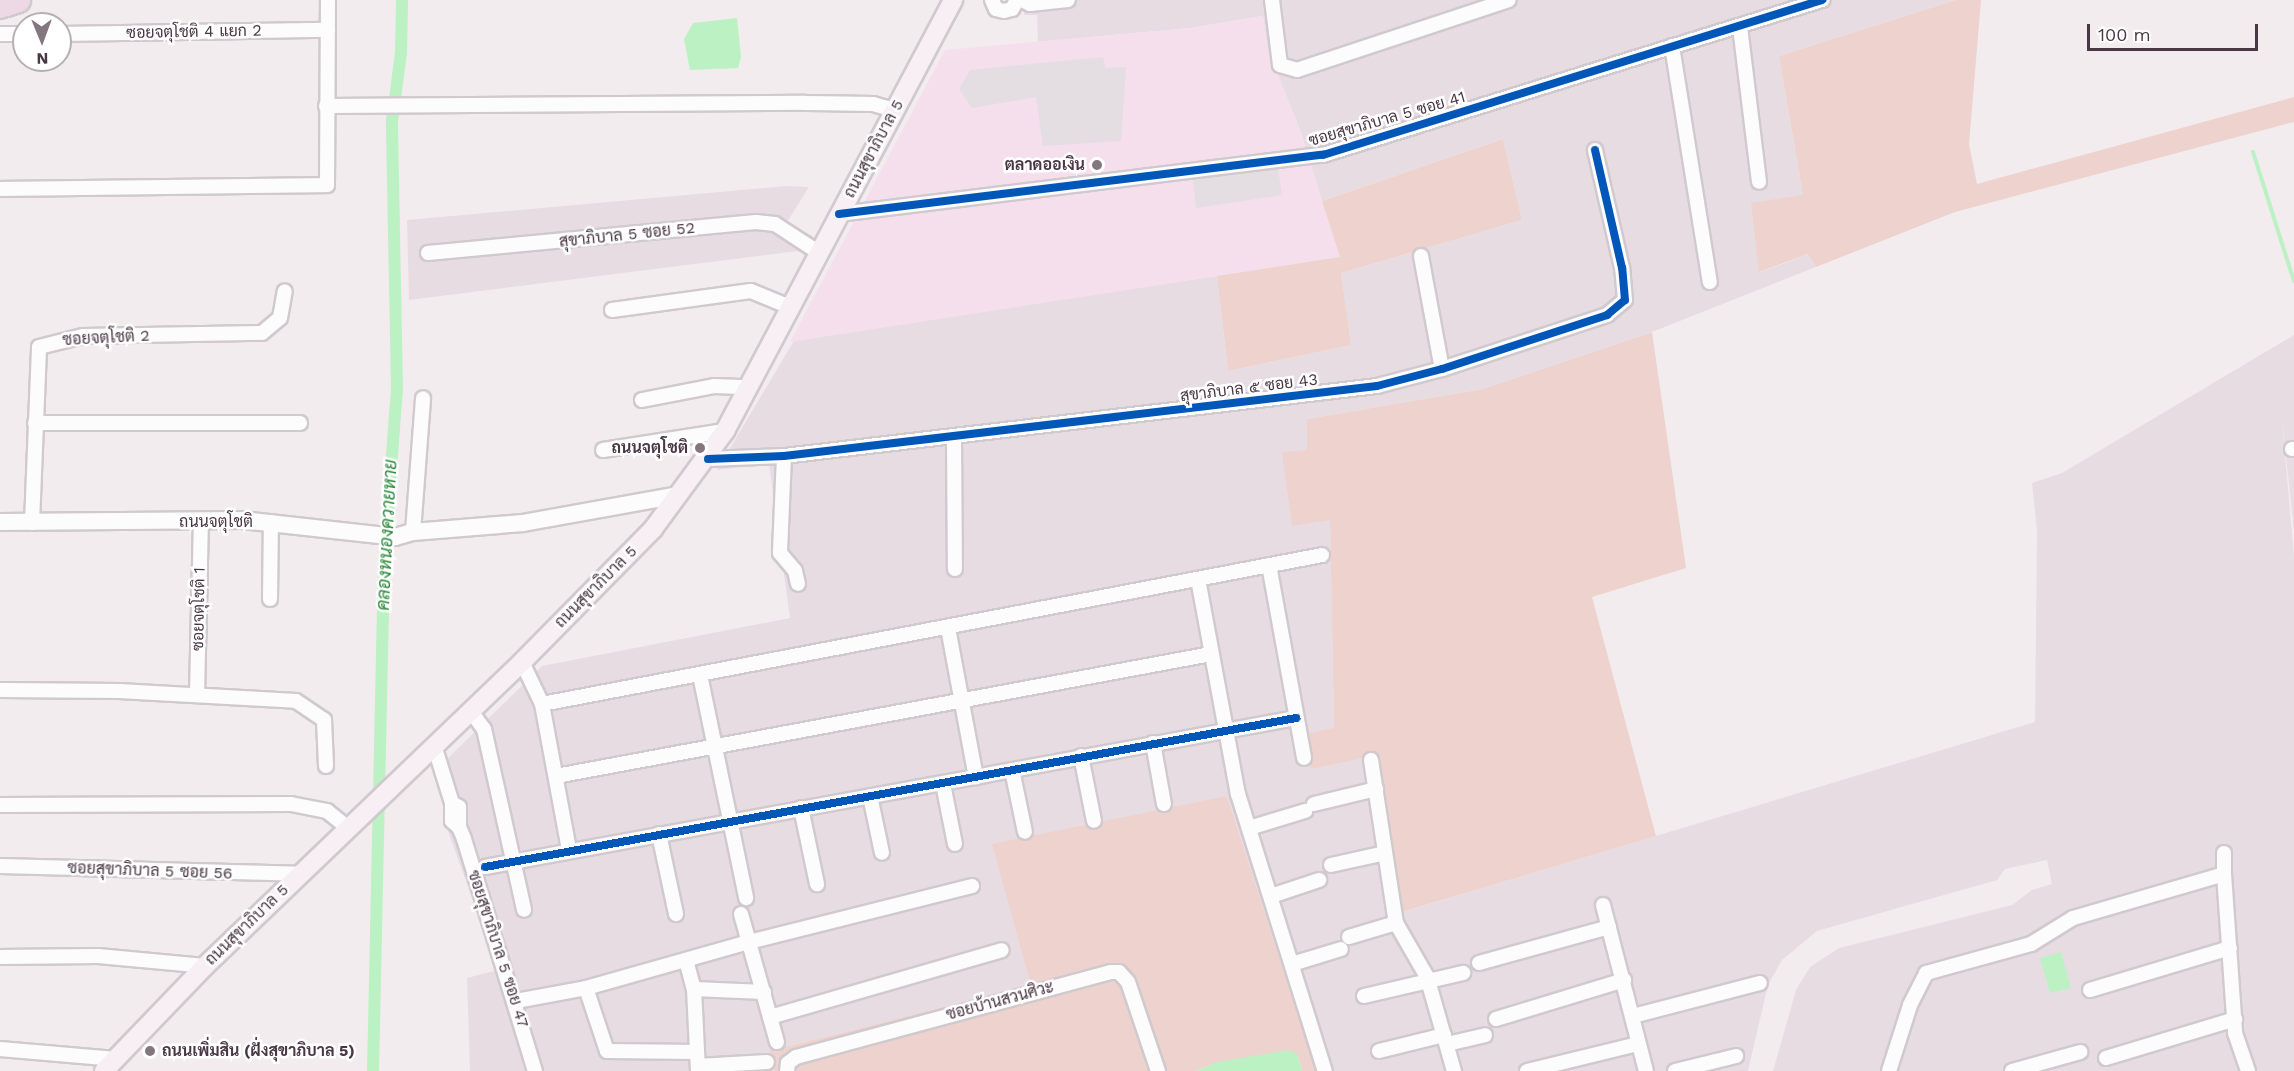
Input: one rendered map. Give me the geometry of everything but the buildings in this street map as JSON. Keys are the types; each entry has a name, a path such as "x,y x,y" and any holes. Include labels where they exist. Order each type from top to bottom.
{"highway":[{"path":"0,6 18,0"}],"main road":[{"name":"ถนนสุขาภิบาล 5","path":"110,1065 205,966 522,662 653,529 680,495 708,459 725,431 953,0"}],"street":[{"path":"0,189 327,185 328,0"},
{"path":"990,1 1004,11 1012,9 1017,0"},
{"path":"1023,0 1030,4 1068,0"},
{"path":"1272,0 1275,49 1280,65 1297,70 1509,0"},
{"name":"ซอยสุขาภิบาล 5 ซอย 41","path":"839,214 1323,155 1822,0"},
{"path":"1740,27 1759,182"},
{"name":"ซอยจตุโชติ 4 แยก 2","path":"72,34 328,30"},
{"path":"1672,46 1710,282"},
{"path":"326,106 805,103 873,104 894,110"},
{"name":"สุขาภิบาล ๕ ซอย 43","path":"708,459 784,456 1377,386 1443,369 1607,315 1625,300 1622,268 1595,150"},
{"name":"สุขาภิบาล 5 ซอย 52","path":"428,253 756,222 775,224 818,252"},
{"path":"1421,256 1443,369"},
{"name":"ซอยจตุโชติ 2","path":"32,522 39,347 83,336 262,333 280,318 285,291"},
{"path":"612,310 751,291 790,307"},
{"path":"642,400 714,386 748,387"},
{"path":"413,532 423,398"},
{"path":"35,423 300,423"},
{"path":"603,450 725,431"},
{"path":"954,437 955,569"},
{"path":"784,456 780,553 795,571 798,584"},
{"name":"ถนนจตุโชติ","path":"0,522 271,522 374,538 395,537 413,532 523,523 680,495"},
{"name":"ซอยจตุโชติ 1","path":"197,695 201,522"},
{"path":"270,599 271,522"},
{"path":"542,704 1322,555"},
{"path":"1269,565 1304,758"},
{"path":"1198,579 1225,731 1249,828 1325,1071"},
{"path":"948,628 976,777"},
{"path":"556,776 1211,654"},
{"path":"522,662 542,704 569,850"},
{"path":"699,675 746,898"},
{"path":"0,690 197,695 304,704 324,720 326,766"},
{"path":"470,710 484,729 524,910"},
{"path":"485,867 730,820 943,784 1153,742 1296,718"},
{"path":"1153,742 1164,804"},
{"name":"ซอยสุขาภิบาล 5 ซอย 47","path":"434,745 452,803 452,821 459,827 516,1001 535,1071"},
{"path":"1081,756 1094,821"},
{"path":"1371,760 1396,923 1429,981 1454,1071"},
{"path":"1012,770 1025,832"},
{"path":"943,784 955,844"},
{"path":"1249,828 1309,807 1376,789"},
{"path":"870,796 882,853"},
{"path":"0,805 291,804 327,811 348,828"},
{"path":"801,808 817,884"},
{"path":"659,834 676,914"},
{"path":"1331,865 1385,853"},
{"path":"2224,854 2235,1019 2248,1071"},
{"name":"ซอยสุขาภิบาล 5 ซอย 56","path":"0,866 300,874"},
{"path":"1889,1071 1910,1005 1926,973 2031,944 2073,918 2224,874"},
{"path":"1271,896 1319,880"},
{"path":"516,1001 586,988 749,942 972,886"},
{"path":"1603,905 1647,1071"},
{"path":"741,914 777,1042"},
{"path":"1292,964 1396,923"},
{"path":"1479,963 1610,927"},
{"path":"2091,990 2230,948"},
{"path":"770,1017 1002,950"},
{"path":"0,957 98,956 205,966"},
{"path":"686,960 694,989 698,1063"},
{"name":"ซอยบ้านสวนศิวะ","path":"787,1071 788,1064 796,1058 1111,972 1119,972 1128,982 1158,1071"},
{"path":"1364,996 1463,973"},
{"path":"1496,1019 1624,980"},
{"path":"1633,1016 1760,983"},
{"path":"586,988 607,1051 698,1063 767,1062"},
{"path":"694,989 764,992"},
{"path":"2106,1058 2235,1019"},
{"path":"1379,1051 1485,1035"},
{"path":"1527,1071 1638,1044"},
{"path":"0,1049 110,1065"},
{"path":"2012,1071 2080,1052"},
{"path":"1675,1071 1737,1056"}],"shaded area":[{"path":"1025,0 1956,0 1779,56 1803,195 1760,272 1809,254 1816,267 1652,332 1483,389 1307,419 1330,519 1334,728 1311,768 1378,755 1403,912 2035,722 2037,531 2032,483 2062,473 2294,335 2294,531 2282,419 2294,557 2294,1071 1773,1071 1796,990 1810,967 1839,948 2012,905 2032,890 2052,884 2047,860 2005,869 1997,880 1817,931 1782,960 1768,985 1748,1071 1316,1071 1227,796 1031,985 769,1051 774,1071 470,1071 467,978 498,970 449,834 437,777 448,758 542,666 790,618 769,464 717,470 795,339 1217,276 1228,371 1351,345 1341,273 1522,220 1503,139 1322,201 1300,130 1268,51 1263,16 1190,28 1038,42 1037,15 1024,15"},
{"path":"1956,0 1981,0 1969,144 1977,184 2294,97 2294,122 1955,212 1816,267 1808,254 1759,272 1751,203 1803,195 1779,56"},
{"name":"ตลาดออเงิน","path":"1263,16 1268,51 1300,130 1340,257 790,342 945,50 1190,28"},
{"path":"737,18 741,57 738,68 690,70 684,39 693,23"},
{"path":"1103,57 1105,68 1126,67 1121,141 1043,146 1036,97 972,108 959,89 970,70"},
{"path":"1503,139 1522,220 1341,273 1351,345 1228,371 1217,276 1340,257 1322,201"},
{"path":"1278,168 1282,195 1196,208 1193,178"},
{"path":"786,186 809,187 787,222 812,236 805,254 798,251 409,300 407,220"},
{"path":"1652,332 1686,568 1592,597 1656,836 1402,912 1378,755 1311,769 1305,734 1334,728 1330,520 1292,526 1282,452 1307,450 1307,419 1483,389"},
{"path":"1227,796 1316,1071 1302,1071 1297,1054 1218,1062 1196,1071 774,1071 769,1051 1031,985 992,844"},
{"path":"2061,952 2071,988 2050,993 2040,958"},
{"path":"1288,1050 1297,1054 1302,1071 1196,1071 1218,1062"}],"waterway":[{"name":"คลองหนองควายหาย","path":"373,1071 384,561 397,389 392,121 401,53 402,0"},
{"path":"2253,152 2294,281"}],"cycle path":[{"path":"839,214 1323,155 1822,0"},
{"path":"708,459 784,456 1377,386 1442,369 1607,315 1625,300 1622,268 1595,150"},
{"path":"485,867 1296,718"}],"place":[{"name":"ตลาดออเงิน","path":"1097,165"},
{"name":"ถนนจตุโชติ","path":"700,448"},
{"name":"ถนนเพิ่มสิน (ฝั่งสุขาภิบาล 5)","path":"150,1051"}]}
